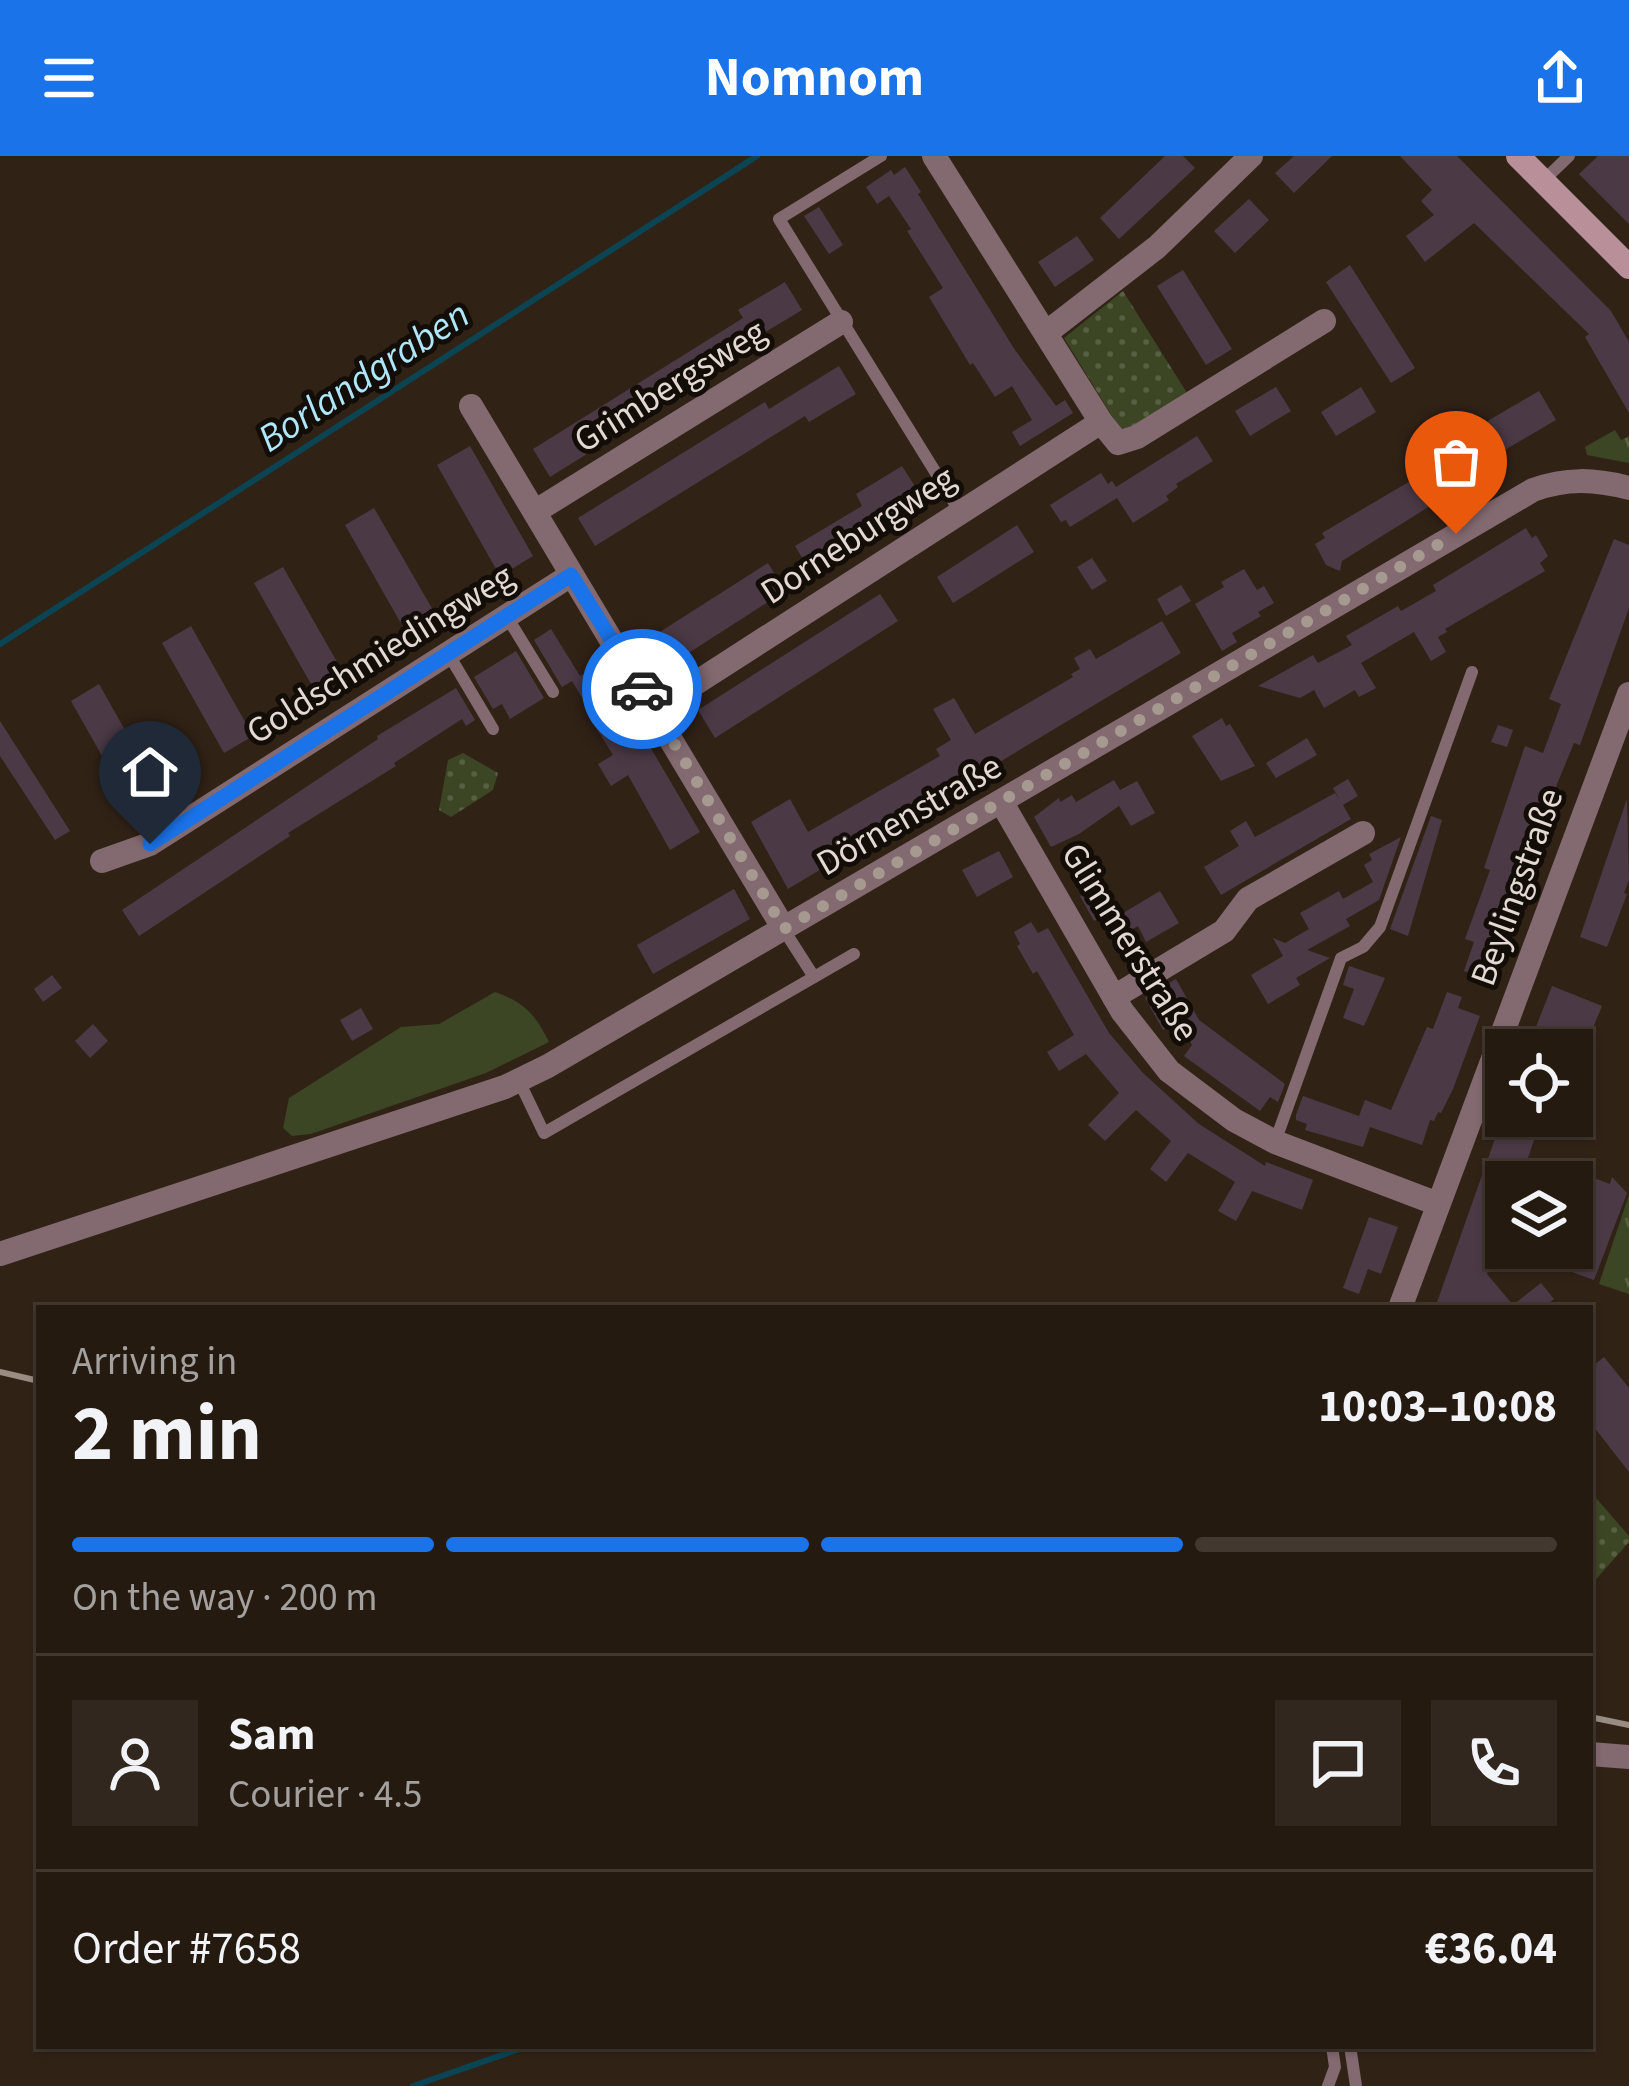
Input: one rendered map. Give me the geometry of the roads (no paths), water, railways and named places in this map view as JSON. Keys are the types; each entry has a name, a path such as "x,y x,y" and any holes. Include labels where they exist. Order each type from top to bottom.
{"main road":[{"path":"1519,156 1629,267"}],"street":[{"path":"934,156 1118,443 1324,321"},
{"path":"1046,333 1157,247 1251,156"},
{"name":"Grimbergsweg","path":"536,512 841,322"},
{"path":"471,406 784,929"},
{"name":"Dorneburgweg","path":"654,710 1101,422"},
{"name":"Dörnenstraße","path":"0,1254 518,1080 1002,803 1533,490 1581,479 1629,488"},
{"name":"Goldschmiedingweg","path":"102,861 150,844 571,575"},
{"name":"Beylingstraße","path":"1401,1305 1629,694"},
{"name":"Glimmerstraße","path":"1002,803 1114,998 1141,1040 1169,1071 1234,1120 1275,1142 1438,1204"},
{"path":"1114,998 1224,931 1248,899 1363,833"},
{"path":"1593,1754 1629,1756"}],"lane":[{"path":"881,156 778,219 960,512"},
{"path":"1543,181 1569,156"},
{"path":"507,617 553,692"},
{"path":"449,656 493,729"},
{"path":"1275,1142 1341,958 1363,947 1375,933 1472,672"},
{"path":"784,929 814,977"},
{"path":"518,1080 544,1133 854,954"},
{"path":"1328,2086 1334,2067 1332,2049"},
{"path":"1350,2049 1356,2086"}],"waterway":[{"name":"Borlandgraben","path":"0,644 757,156"},
{"path":"413,2086 519,2049"}],"railway":[{"path":"0,1372 36,1380"},
{"path":"1593,1718 1629,1725"}]}
